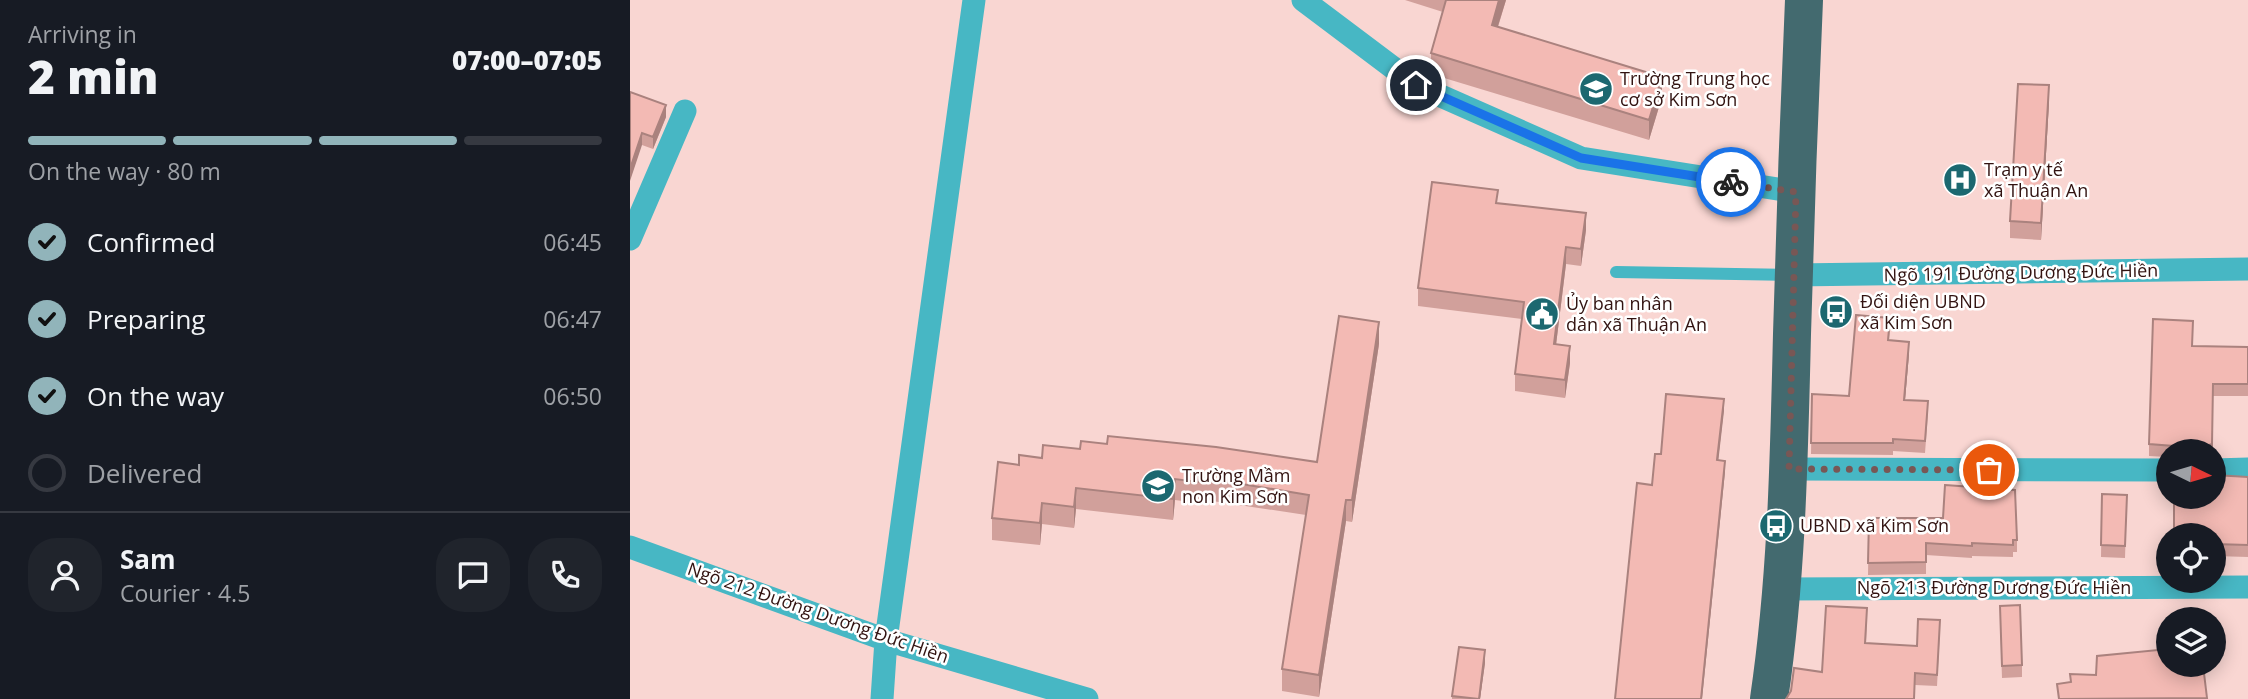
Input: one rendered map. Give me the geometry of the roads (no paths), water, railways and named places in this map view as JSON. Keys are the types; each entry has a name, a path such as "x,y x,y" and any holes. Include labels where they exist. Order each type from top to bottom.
{"highway":[{"path":"1769,699 1782,589 1789,469 1804,0"}],"street":[{"path":"882,699 886,640 974,0"},
{"path":"1303,0 1416,85 1581,158 1796,192"},
{"path":"630,239 685,111"},
{"name":"Ngõ 191 Đường Dương Đức Hiền","path":"1794,275 2248,269"},
{"path":"1789,469 2156,470"},
{"path":"2226,470 2248,469"},
{"name":"Ngõ 212 Đường Dương Đức Hiền","path":"630,547 886,640 1087,699"},
{"name":"Ngõ 213 Đường Dương Đức Hiền","path":"1782,589 2248,587"}],"lane":[{"path":"1616,272 1794,275"}],"place":[{"name":"Trường Trung học cơ sở Kim Sơn","path":"1596,89"},
{"name":"Trạm y tế xã Thuận An","path":"1960,180"},
{"name":"Đối diện UBND xã Kim Sơn","path":"1836,312"},
{"name":"Ủy ban nhân dân xã Thuận An","path":"1542,314"},
{"name":"Trường Mầm non Kim Sơn","path":"1158,486"},
{"name":"UBND xã Kim Sơn","path":"1776,526"}]}
